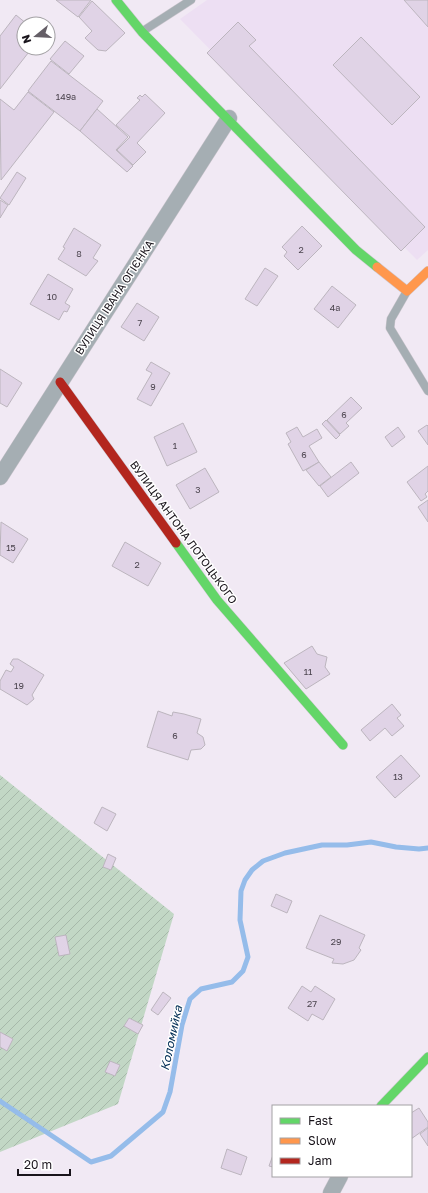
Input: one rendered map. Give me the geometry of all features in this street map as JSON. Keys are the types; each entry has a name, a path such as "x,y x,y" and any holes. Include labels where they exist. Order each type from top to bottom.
{"street":[{"path":"116,0 142,32 229,118 356,250 407,291 428,271"},
{"name":"ВУЛИЦЯ ІВАНА ОГІЄНКА","path":"0,477 16,455 60,382 229,118"},
{"name":"ВУЛИЦЯ АНТОНА ЛОТОЦЬКОГО","path":"60,382 217,600 343,745"},
{"path":"382,1105 428,1057"},
{"path":"331,1193 339,1177"}],"lane":[{"path":"142,32 191,0"},
{"path":"407,291 391,319 390,328 428,391"}],"shaded area":[{"path":"207,0 428,0 428,250 417,260 180,19"}],"green space":[{"path":"0,775 174,914 118,1104 0,1152"}],"building":[{"path":"56,0 91,0 78,17"},
{"path":"404,0 428,0 428,27"},
{"path":"92,1 125,33 106,51 98,50 85,38 92,31 79,17"},
{"path":"16,15 17,16 16,16 16,56 26,56 0,89 0,36"},
{"path":"238,22 256,40 249,46 425,227 401,251 207,53"},
{"path":"361,37 420,97 392,125 333,65"},
{"path":"65,41 84,56 69,74 50,59 52,56 56,56 56,52"},
{"path":"51,61 103,101 80,131 28,91"},
{"path":"28,92 54,112 1,180 0,99 14,110"},
{"path":"145,94 165,113 137,143 146,152 133,165 117,150 130,137 116,125 140,100 137,98 140,95 142,97"},
{"path":"97,109 128,137 116,150 133,166 127,172 80,131"},
{"path":"17,172 26,178 9,205 0,198"},
{"path":"0,200 8,205 0,218"},
{"path":"302,226 322,246 298,270 284,256 287,252 282,247"},
{"path":"74,228 101,245 93,258 98,261 86,276 58,259"},
{"path":"265,268 278,276 257,306 245,299"},
{"path":"48,274 73,289 65,303 70,306 67,312 64,311 59,320 30,304"},
{"path":"332,286 356,305 338,328 314,309"},
{"path":"137,303 159,317 144,341 121,327"},
{"path":"151,362 170,373 151,406 137,399 152,373 146,370"},
{"path":"0,369 22,383 7,407 0,403"},
{"path":"351,397 362,408 346,423 349,426 340,434 327,420"},
{"path":"326,420 340,435 336,439 322,424"},
{"path":"183,423 197,452 167,466 154,437"},
{"path":"427,425 428,426 428,445 418,431"},
{"path":"297,427 303,437 317,429 322,438 309,446 319,462 303,471 288,444 291,442 286,433"},
{"path":"398,427 405,437 392,447 385,437"},
{"path":"319,462 331,477 319,486 306,470"},
{"path":"351,462 359,473 328,497 320,486"},
{"path":"428,466 428,491 425,494 427,497 421,501 407,482"},
{"path":"205,468 219,492 190,509 176,485"},
{"path":"428,500 428,522 418,507"},
{"path":"1,522 28,539 13,563 0,555"},
{"path":"125,542 161,563 148,586 112,566"},
{"path":"312,646 317,654 327,657 325,667 330,674 306,689 284,663"},
{"path":"13,659 18,659 44,675 32,695 34,699 27,705 0,689 0,681 6,670 11,672 14,667 10,664"},
{"path":"392,704 401,715 397,718 404,726 392,736 385,728 370,741 361,730"},
{"path":"158,711 172,716 173,712 201,719 197,733 203,737 205,745 201,749 191,750 188,760 147,747"},
{"path":"401,755 420,776 395,798 376,777"},
{"path":"102,807 116,814 107,831 94,823"},
{"path":"108,854 116,858 111,870 103,867"},
{"path":"276,894 292,901 287,913 271,906"},
{"path":"320,915 365,935 359,948 361,950 354,960 343,964 332,963 334,959 306,948"},
{"path":"66,935 70,954 59,956 55,937"},
{"path":"302,986 311,992 315,986 335,999 323,1020 312,1014 308,1021 288,1008"},
{"path":"163,992 171,998 158,1015 151,1010"},
{"path":"129,1018 143,1025 138,1034 124,1026"},
{"path":"0,1032 13,1039 7,1051 0,1047"},
{"path":"110,1061 120,1065 115,1076 105,1072"},
{"path":"419,1108 428,1122 428,1127 412,1138 412,1112"},
{"path":"428,1128 428,1146 420,1134"},
{"path":"227,1149 247,1157 241,1175 221,1168"},
{"path":"272,1158 272,1167 269,1166"}],"waterway":[{"name":"Коломийка","path":"0,1101 91,1162 111,1156 163,1112 170,1092 182,1025 190,999 201,989 232,982 243,971 248,957 240,920 241,891 245,880 252,870 263,861 285,853 322,845 347,845 371,842 396,847 419,849 428,848"}],"traffic: fast":[{"path":"116,0 142,32 356,250 377,267"},
{"path":"176,543 217,600 343,745"},
{"path":"382,1105 428,1057"}],"traffic: slow":[{"path":"377,267 407,291 428,271"}],"traffic: jam":[{"path":"60,382 176,543"}]}
